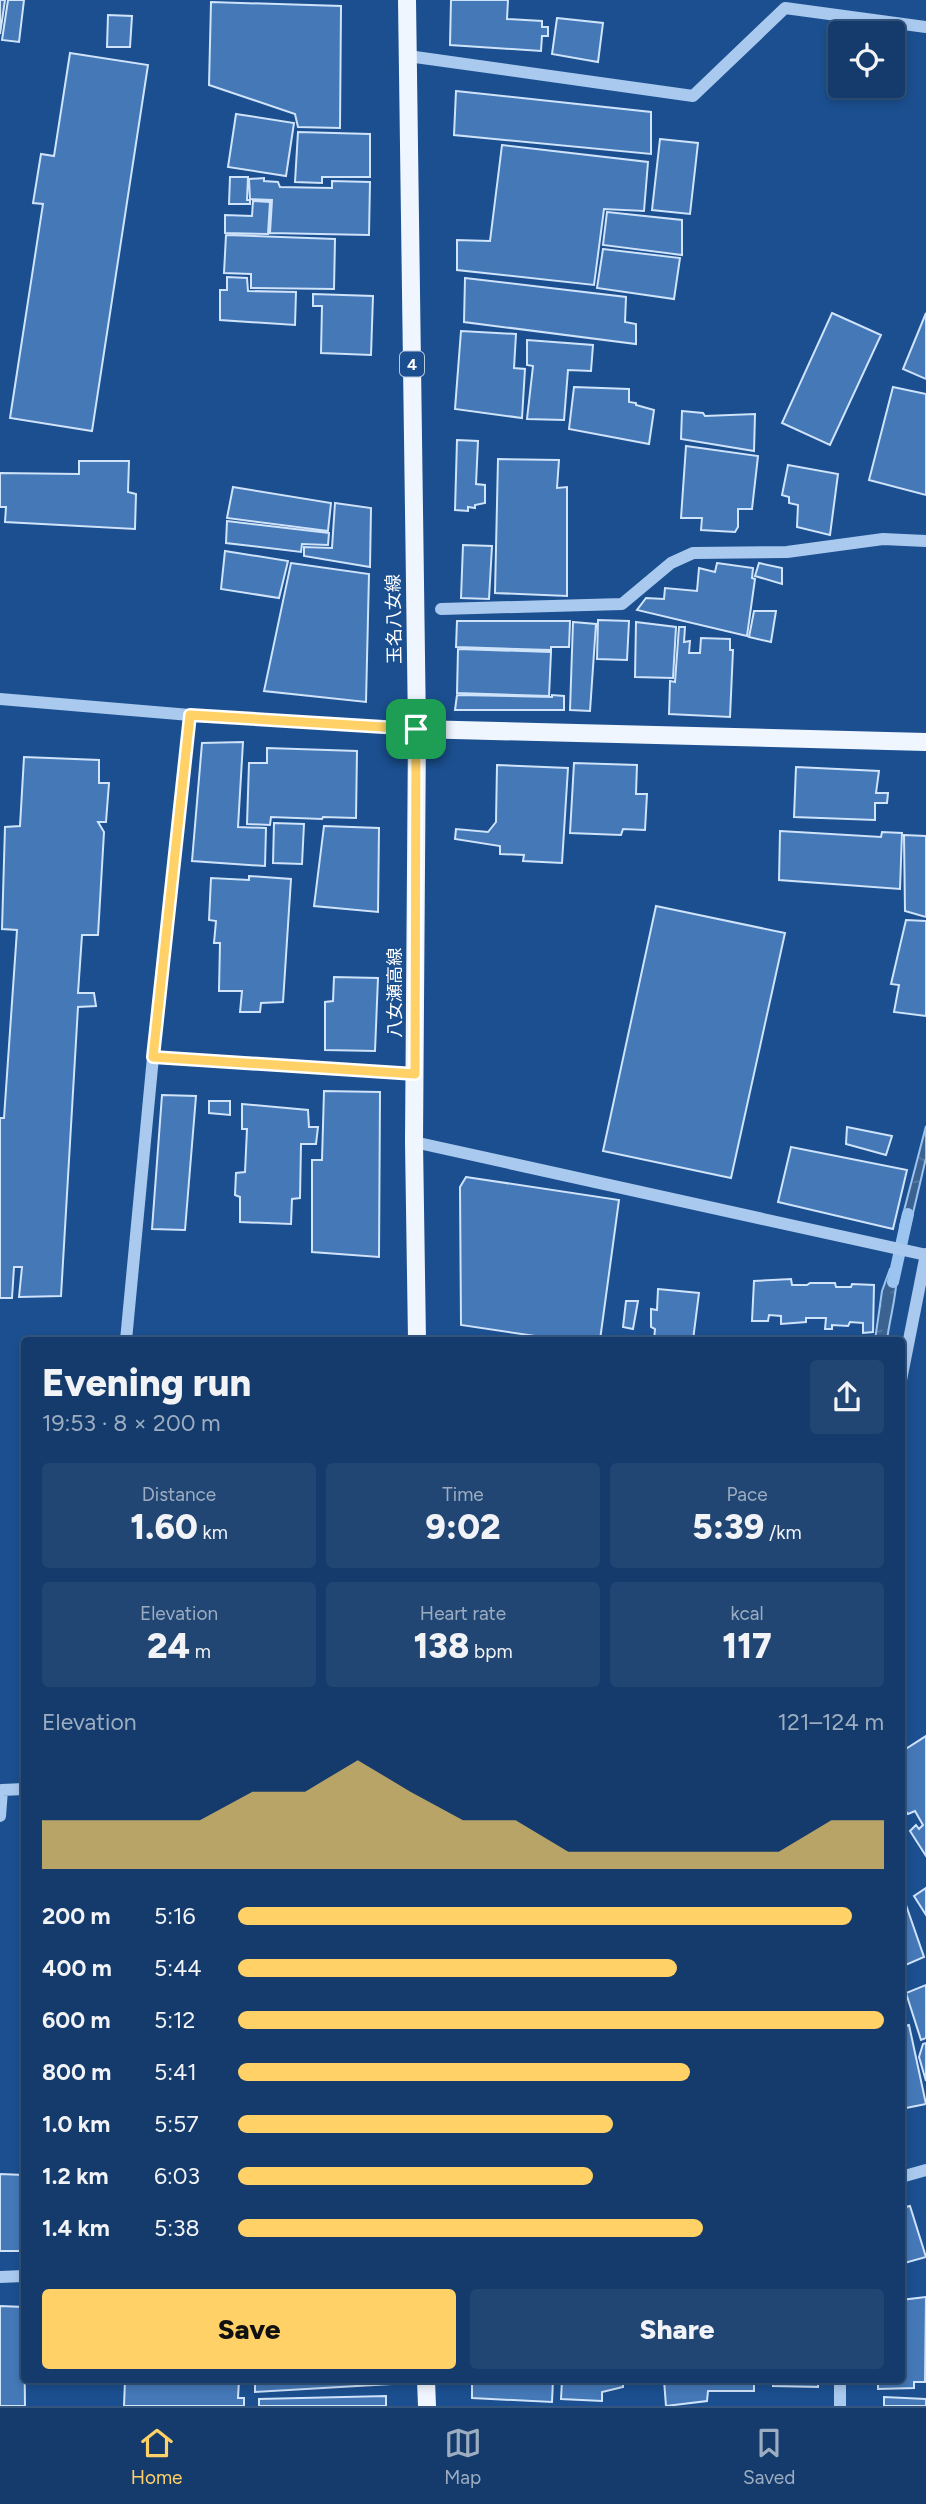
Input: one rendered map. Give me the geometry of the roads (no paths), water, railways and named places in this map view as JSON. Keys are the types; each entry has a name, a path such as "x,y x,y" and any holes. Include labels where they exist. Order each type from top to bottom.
{"main road":[{"name":"玉名八女線","path":"407,0 416,729"},
{"path":"416,729 926,742"},
{"name":"八女瀬高線","path":"416,729 414,1142 417,1337"},
{"path":"426,2383 427,2406"}],"street":[{"path":"408,56 693,96 785,8 926,27"},
{"path":"442,609 622,604 671,563 693,553 787,552 883,539 926,541"},
{"path":"0,699 190,715 416,729"},
{"path":"126,1337 190,715"},
{"path":"153,1057 415,1074"},
{"path":"414,1142 926,1254 905,1360"},
{"path":"0,1815 2,1790 21,1789"},
{"path":"905,2176 926,2170"},
{"path":"0,2277 21,2276"},
{"path":"840,2406 841,2383"}],"water":[{"path":"926,1126 926,1158 909,1230 900,1226"},
{"path":"897,1268 897,1277 888,1337 875,1337 882,1291 890,1269"}],"waterway":[{"path":"893,1282 908,1214"}]}
